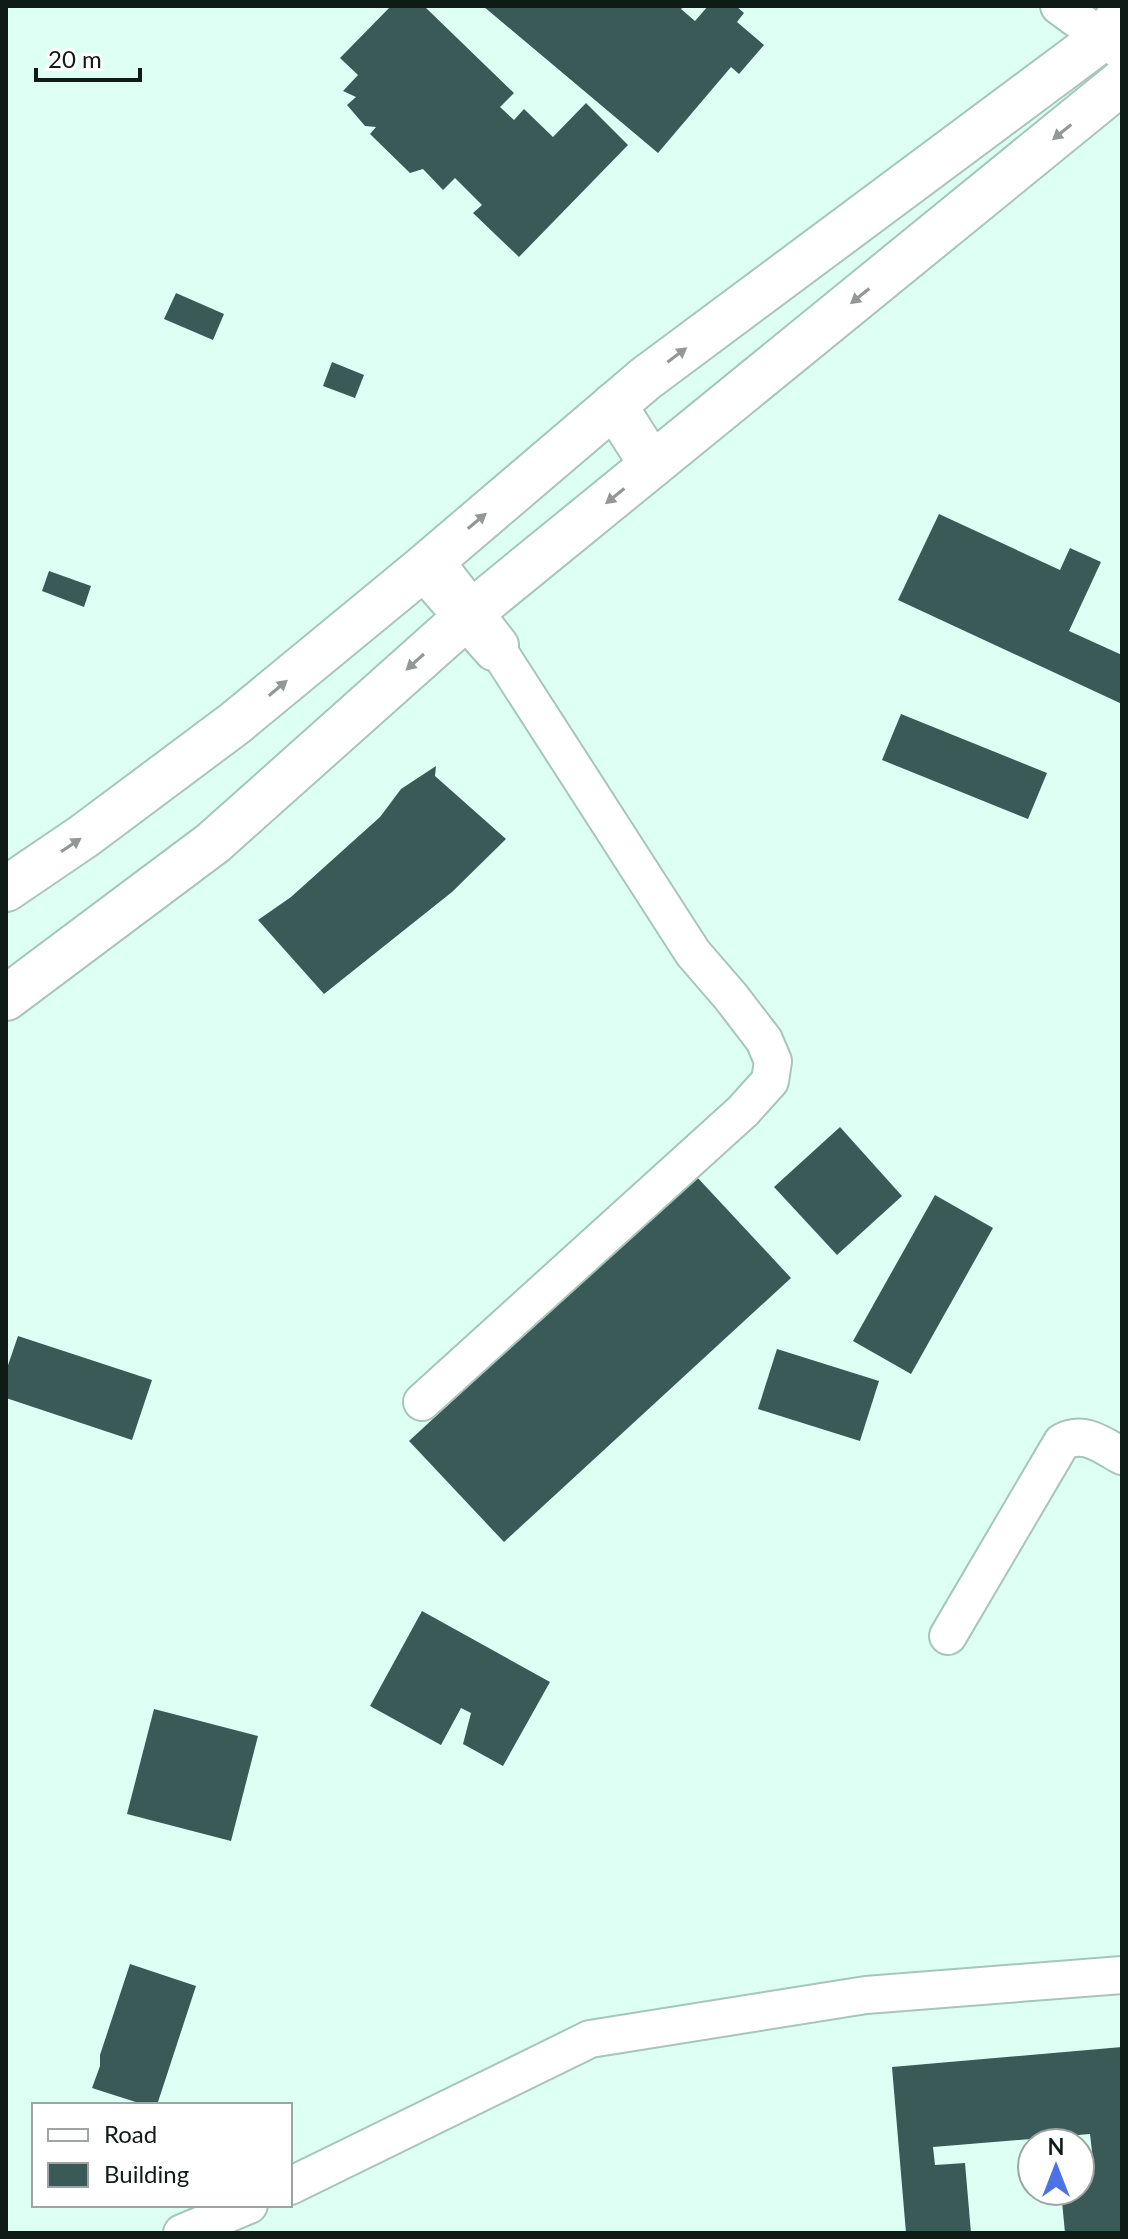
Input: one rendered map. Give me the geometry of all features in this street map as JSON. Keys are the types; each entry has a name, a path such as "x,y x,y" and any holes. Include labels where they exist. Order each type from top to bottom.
{"main road":[{"path":"6,889 84,836 234,724 645,379 1116,34"},
{"path":"6,998 213,843 468,615 1122,82"},
{"path":"614,405 652,465"}],"street":[{"path":"1059,6 1116,34"},
{"path":"422,1402 743,1111 770,1081 773,1061 764,1040 693,953 498,650 500,645 468,615 427,564"},
{"path":"948,1636 1062,1442 1070,1437 1082,1436 1122,1456"},
{"path":"292,2185 590,2039 866,1995 1122,1975"},
{"path":"182,2233 244,2207"}],"building":[{"path":"391,6 424,6 514,93 500,107 514,120 524,109 553,137 586,103 628,145 519,257 473,213 482,205 455,178 443,190 423,169 410,173 370,134 376,127 365,126 347,105 356,97 343,91 358,75 340,58"},
{"path":"483,6 684,6 681,9 695,21 708,6 736,6 744,13 737,22 764,45 739,74 731,67 658,153"},
{"path":"176,293 224,314 213,340 164,319"},
{"path":"332,362 364,375 355,398 323,386"},
{"path":"939,514 1060,570 1070,548 1101,562 1069,631 1122,655 1122,704 898,600"},
{"path":"49,571 91,586 84,607 42,591"},
{"path":"901,714 1047,773 1028,819 882,760"},
{"path":"436,766 435,776 506,839 452,892 324,994 258,920 291,897 380,817 401,789"},
{"path":"840,1127 902,1196 837,1255 774,1187"},
{"path":"696,1176 791,1278 504,1542 409,1441"},
{"path":"935,1195 993,1228 911,1374 853,1341"},
{"path":"18,1336 152,1380 132,1440 6,1398 6,1371"},
{"path":"777,1349 879,1381 860,1441 758,1409"},
{"path":"422,1611 550,1682 503,1766 463,1744 471,1713 461,1708 441,1745 370,1706"},
{"path":"154,1709 258,1736 231,1841 127,1814"},
{"path":"130,1964 196,1986 158,2103 139,2103 92,2088 100,2066 100,2055"},
{"path":"1122,2047 1122,2233 1065,2233 1063,2207 1096,2207 1096,2127 1016,2127 1016,2140 933,2147 935,2165 965,2163 971,2233 906,2233 892,2067"}]}
